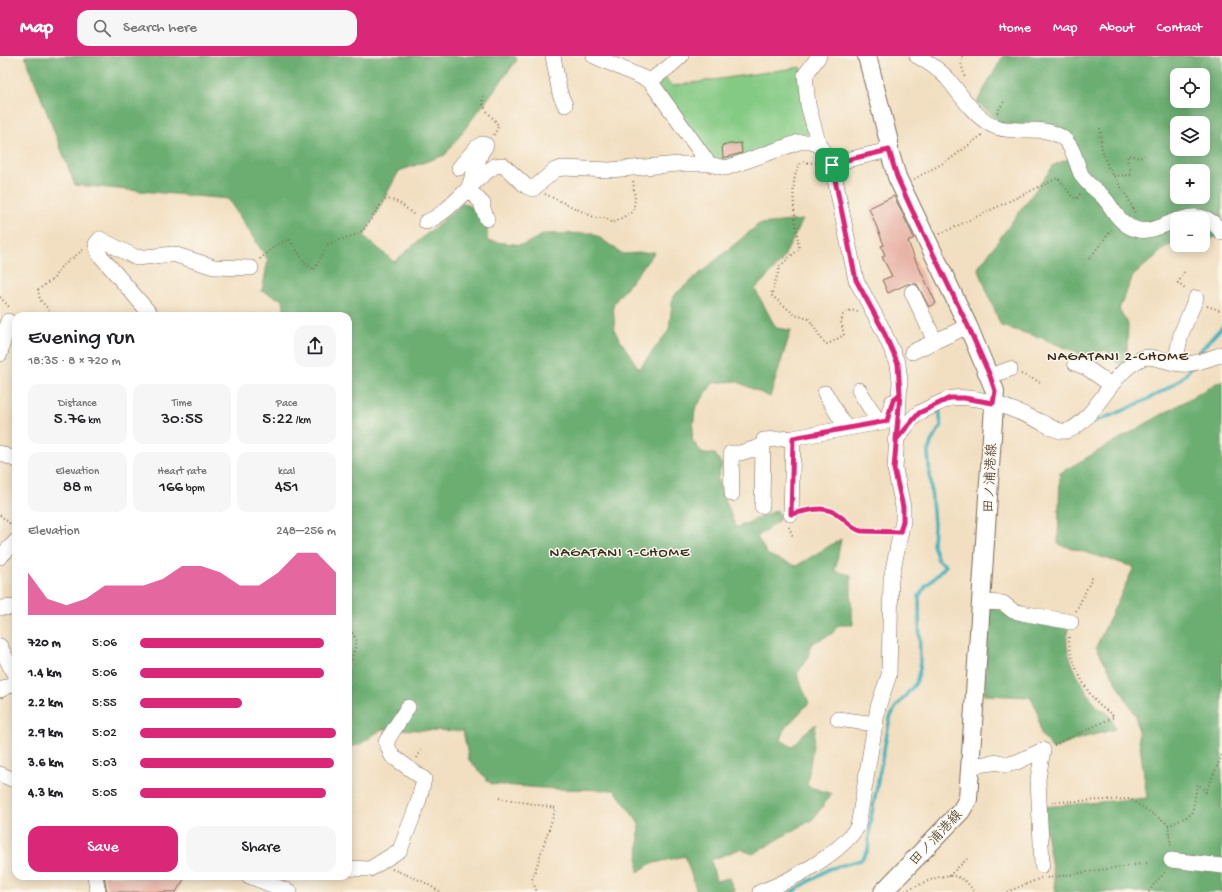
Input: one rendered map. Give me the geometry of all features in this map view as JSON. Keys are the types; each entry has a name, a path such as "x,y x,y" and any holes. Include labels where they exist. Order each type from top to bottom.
{"main road":[{"name":"田ノ浦港線","path":"867,56 889,142 889,150 897,177 968,326 995,391 993,403 982,602 968,799 961,811 891,891"}],"street":[{"path":"553,56 560,94 565,105"},
{"path":"594,56 650,81 709,164"},
{"path":"650,81 681,56"},
{"path":"760,892 804,870 839,848 851,837 858,826 878,707 889,675 890,579 903,521 903,507 894,469 900,394 898,364 882,328 856,280 831,163 819,145 808,105 805,75 818,56"},
{"path":"917,56 940,72 979,116 993,126 1015,130 1048,132 1064,139 1070,147 1084,180 1104,197 1119,218 1134,228 1142,230 1155,230 1170,223"},
{"path":"426,222 437,218 490,169 503,165 526,186 533,189 554,170 562,168 591,170 671,164 709,164 726,168 799,142 811,142 819,145"},
{"path":"459,168 482,144 486,145"},
{"path":"468,189 477,163 486,145"},
{"path":"831,163 889,150"},
{"path":"468,189 483,204 482,206 487,219"},
{"path":"1210,220 1215,222 1222,233"},
{"path":"149,312 99,254 96,244 100,239 137,258 173,254 214,267 251,268"},
{"path":"842,265 851,289 878,329 882,328"},
{"path":"912,292 934,341"},
{"path":"1175,363 1181,334 1196,299"},
{"path":"0,354 8,322"},
{"path":"912,352 968,326"},
{"path":"896,440 919,413 950,398 971,399 993,403 1065,431 1072,428 1088,414 1123,371 1143,358 1150,357 1186,364 1222,354"},
{"path":"1076,363 1087,368 1111,385"},
{"path":"859,390 878,421"},
{"path":"825,393 846,428"},
{"path":"762,506 764,440 793,438 878,421 887,421 893,400 900,394"},
{"path":"791,514 793,438"},
{"path":"732,494 731,453 740,453 763,446"},
{"path":"0,453 12,458"},
{"path":"0,557 12,545"},
{"path":"982,602 1003,603 1013,611 1071,622"},
{"path":"0,608 12,607"},
{"path":"0,646 12,670"},
{"path":"0,690 12,684"},
{"path":"352,868 370,869 400,850 418,803 424,779 392,756 386,746 386,742 408,707"},
{"path":"838,719 875,724"},
{"path":"970,766 999,762 1006,765 1017,762 1044,750"},
{"path":"1042,865 1038,779 1044,750"},
{"path":"0,774 12,779"},
{"path":"1172,860 1222,866"},
{"path":"96,880 98,892"},
{"path":"259,880 290,892"}],"path":[{"path":"483,96 482,100 488,115 497,123 498,127 486,145"},
{"path":"913,180 949,160 993,126"},
{"path":"1100,128 1101,146 1108,167 1128,198 1141,222 1142,230"},
{"path":"1114,176 1132,175 1127,160 1128,155 1140,158 1144,155"},
{"path":"831,163 802,162 798,166 794,178 794,191 799,249 780,266 771,295 795,315 809,320 825,344 828,344 844,335 841,322 843,315 851,310 856,310 861,315"},
{"path":"533,189 596,218 606,218 612,223 633,212 635,193 632,168"},
{"path":"934,238 1058,178 1072,196 1077,199 1083,192"},
{"path":"251,268 275,246 290,240 306,264 314,270 328,244 358,234 364,229 384,200 389,199 399,203 426,222"},
{"path":"1089,259 1105,240 1119,218"},
{"path":"51,312 40,300 38,290 54,278 59,269 92,243 98,242"},
{"path":"1184,272 1178,283 1196,299 1222,311"},
{"path":"1003,372 1040,382"},
{"path":"793,537 787,523 791,514 816,508 837,513 855,529 861,531 900,532"},
{"path":"0,515 12,526"},
{"path":"1044,750 1114,717 1109,711 1097,703 1074,663 1068,644 1071,622 1092,576"},
{"path":"352,634 356,641 352,656"},
{"path":"1168,826 1192,814 1198,784 1206,792 1222,755"},
{"path":"499,798 556,808 532,880 536,892"},
{"path":"1039,802 1130,799 1168,826 1172,860 1166,871 1154,884 1150,892"},
{"path":"949,876 967,859"},
{"path":"1007,892 1037,879 1098,872 1148,863"},
{"path":"370,869 375,871 388,867 424,882 440,892"},
{"path":"891,891 904,891 940,876 949,876 966,881 974,892"}],"green space":[{"path":"25,56 515,56 517,60 445,155 399,171 364,236 394,262 463,203 488,216 487,241 523,245 545,234 593,233 623,254 655,252 613,304 615,332 639,369 669,330 673,296 759,224 803,220 781,262 755,289 776,328 791,330 770,397 736,381 713,383 695,409 692,440 703,454 715,454 722,465 717,479 736,528 777,510 780,519 757,537 768,555 796,566 841,539 835,571 851,575 853,625 838,625 832,634 812,643 808,657 797,674 809,703 785,728 781,740 792,747 802,735 816,724 807,786 832,794 813,819 753,854 740,849 711,860 716,881 729,878 735,891 697,892 685,856 650,864 638,872 639,824 615,790 555,789 491,784 469,760 463,731 382,729 359,745 352,746 352,312 284,312 283,300 262,291 268,260 228,199 75,185"},
{"path":"1003,56 1222,56 1222,236 1210,239 1210,212 1170,212 1170,245 1167,246 1133,276 1119,309 1128,324 1127,352 1133,358 1121,367 1105,350 1090,358 1039,337 1001,326 978,268 1054,165 1080,154 1063,130 1000,123 977,102"},
{"path":"801,67 809,133 723,164 711,162 658,85 663,76 672,86"},
{"path":"1222,380 1222,892 1056,892 1042,807 1147,798 1136,716 1096,647 1134,567 1058,544 1060,473"},
{"path":"990,605 1069,623 1067,645 1070,659 1091,699 1099,708 1109,714 1115,729 1078,739 1053,749 1041,735 1037,709 1030,697 984,695"}],"building":[{"path":"741,143 742,153 723,158 722,145"},
{"path":"894,196 914,238 908,241 915,259 936,303 929,307 917,284 907,284 888,293 882,280 892,276 882,257 885,255 881,246 884,245 869,208"},
{"path":"105,880 184,880 176,892 107,892"}],"waterway":[{"path":"1196,358 1197,354 1222,327"},
{"path":"1089,423 1129,408 1161,392 1185,375 1191,367"},
{"path":"792,892 829,869 861,860 868,851 871,818 890,718 896,707 916,683 920,669 919,596 926,586 946,566 938,560 933,545 934,524 928,453 931,442 941,426 939,407"}],"district":[{"name":"NAGATANI 2-CHOME","path":"1118,355"},
{"name":"NAGATANI 1-CHOME","path":"620,551"}],"route":[{"path":"832,165 838,162 889,150 897,177 968,326 995,391 993,403 985,400 950,398 919,413 912,419 896,440 900,394 893,400 887,421 878,421 793,438 791,514 816,508 825,509 837,513 855,529 861,531 881,530 900,532 903,521 903,507 894,469 896,440 900,394 898,364 882,328 856,280 832,165"}]}
